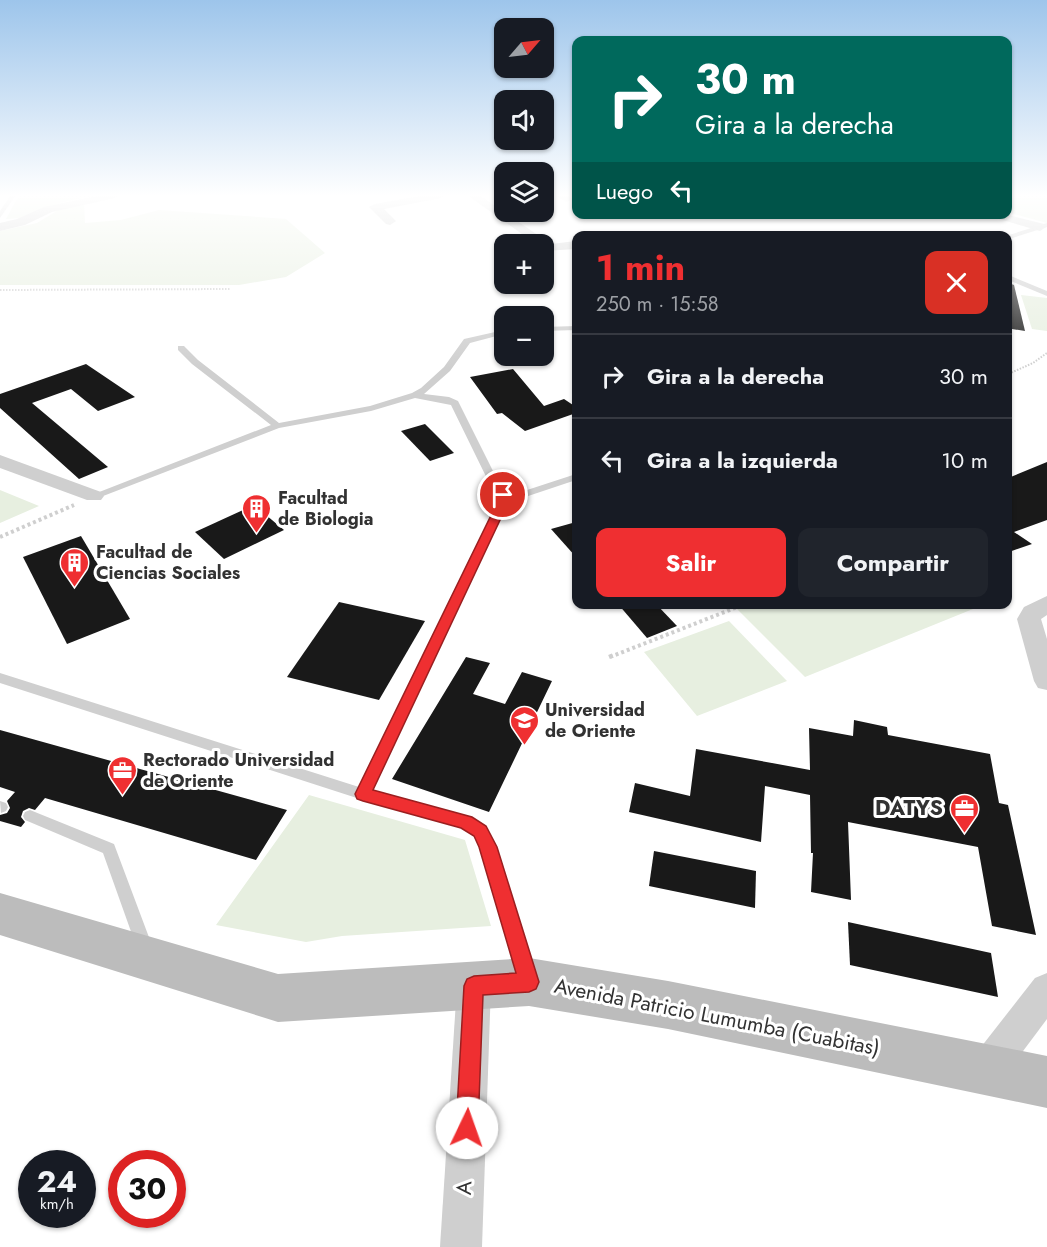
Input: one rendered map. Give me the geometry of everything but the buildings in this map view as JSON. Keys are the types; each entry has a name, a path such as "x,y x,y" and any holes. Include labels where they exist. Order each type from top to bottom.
{"main road":[{"name":"Avenida Patricio Lumumba (Cuabitas)","path":"0,914 278,998 529,982 668,1005 1047,1082"}],"street":[{"path":"0,460 94,496"},
{"path":"1047,604 1032,613 1029,619 1047,681"},
{"name":"A","path":"461,1247 474,986"},
{"path":"987,1069 1047,990"}],"lane":[{"path":"1012,279 1047,294"},
{"path":"554,329 572,328"},
{"path":"94,496 278,426 371,408 415,395 447,369 467,341 494,334"},
{"path":"181,348 195,362 278,426"},
{"path":"415,395 455,403 503,501"},
{"path":"363,794 503,501 572,478"},
{"path":"0,678 363,794 466,822 480,831 488,847 529,982"},
{"path":"30,816 109,849 150,961"}],"path":[{"path":"0,290 231,289"},
{"path":"1012,372 1033,363 1047,353"},
{"path":"0,537 94,496"},
{"path":"609,657 732,609"}],"green space":[{"path":"0,253 325,253 286,277 239,285 0,285"},
{"path":"1021,295 1047,298 1047,331 1032,329"},
{"path":"0,490 39,506 0,523"},
{"path":"737,609 973,609 805,677"},
{"path":"729,621 787,681 697,716 644,652"},
{"path":"309,795 465,840 491,926 342,936 306,942 216,925"}],"place":[{"name":"Facultad de Biologia","path":"257,534"},
{"name":"Facultad de Ciencias Sociales","path":"75,588"},
{"name":"Universidad de Oriente","path":"524,746"},
{"name":"Rectorado Universidad de Oriente","path":"122,796"},
{"name":"DATYS","path":"964,834"}],"route":[{"path":"467,1128 474,986 529,982 488,847 480,831 466,822 363,794 503,501 503,495"}]}
